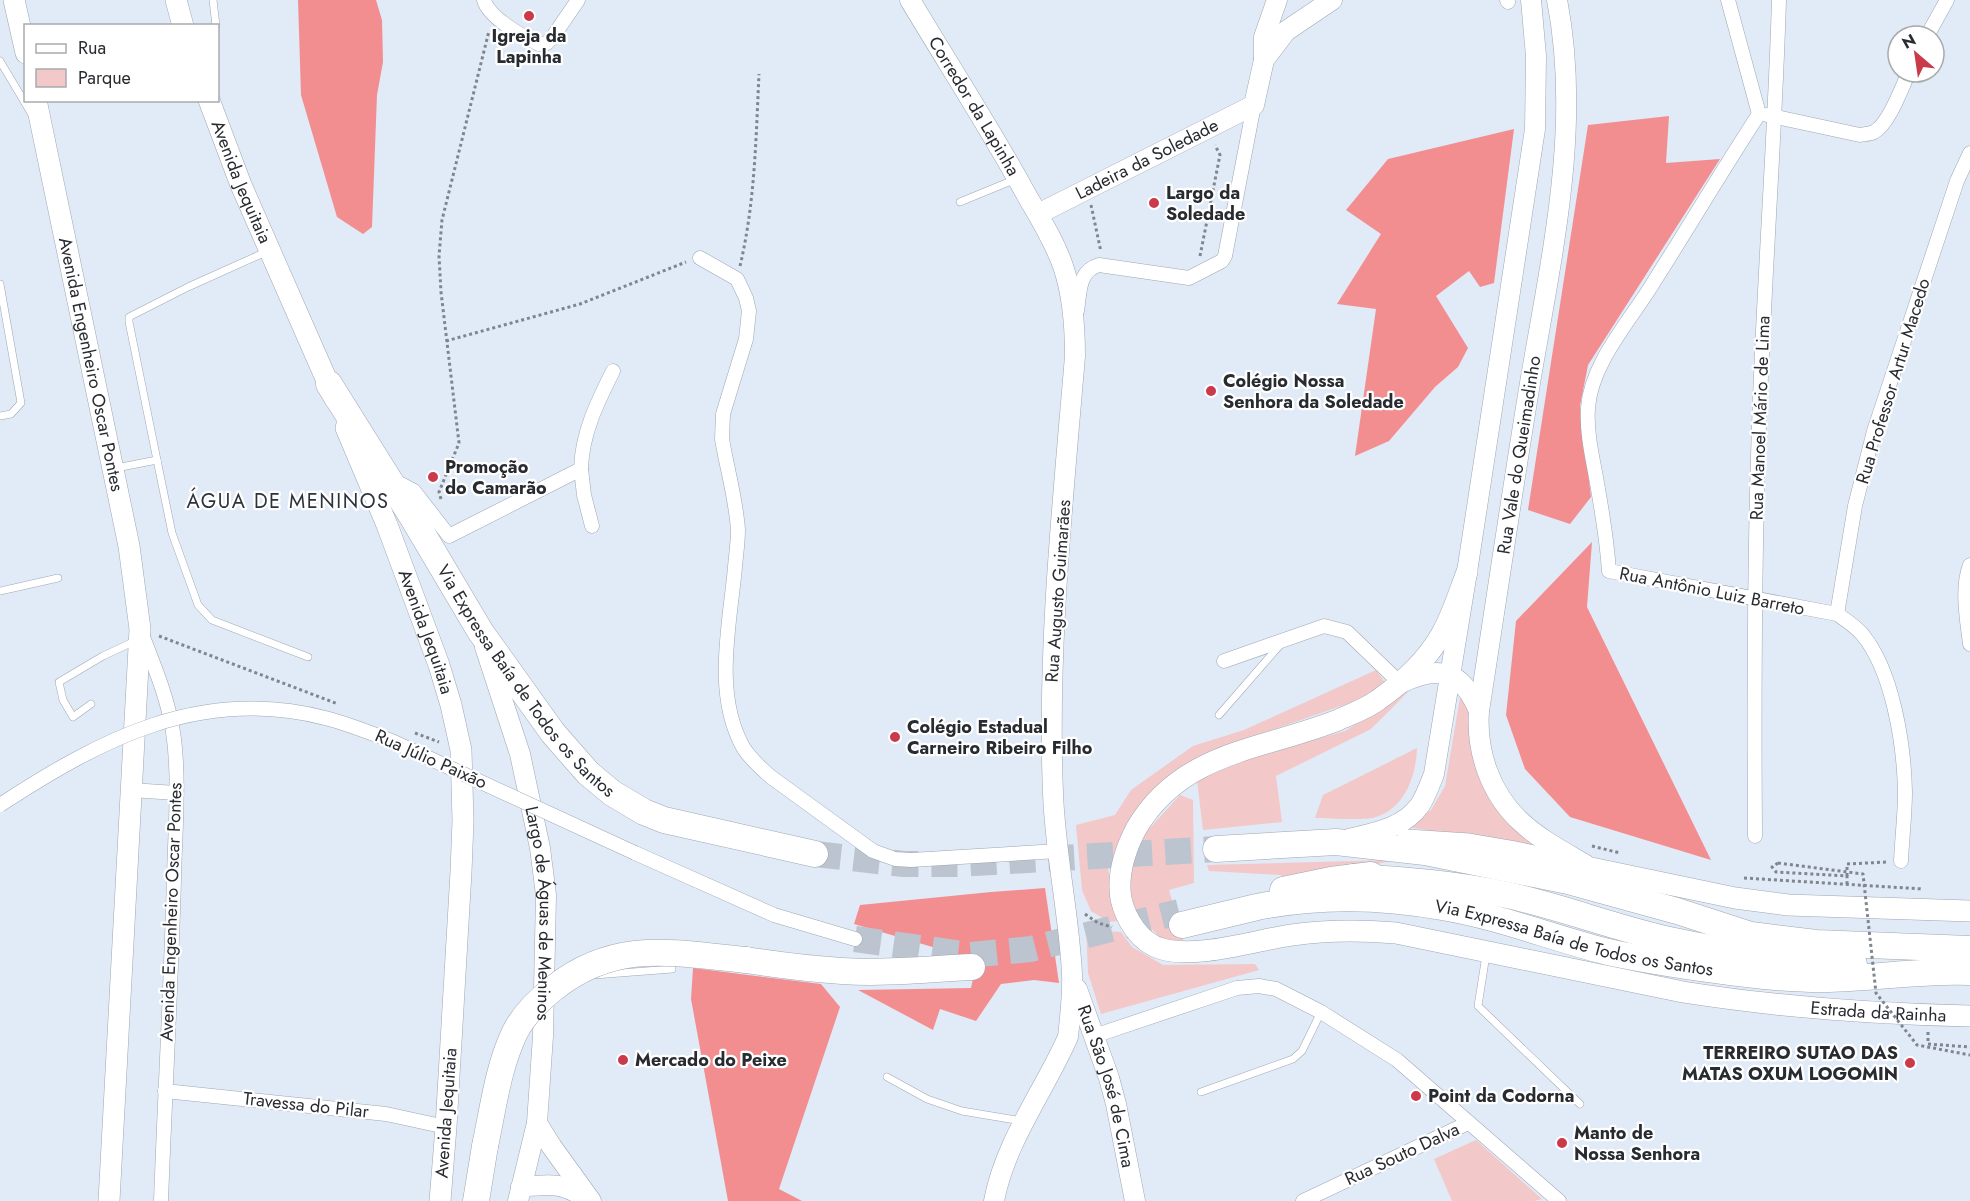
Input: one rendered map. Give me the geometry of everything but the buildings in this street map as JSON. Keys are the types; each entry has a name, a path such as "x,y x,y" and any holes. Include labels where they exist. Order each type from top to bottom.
{"highway":[{"name":"Via Expressa Baía de Todos os Santos","path":"328,384 387,476 480,631 570,753 612,794 664,820 815,854"},
{"path":"1216,849 1336,842 1425,852 1515,869 1601,890 1751,935"},
{"path":"1354,877 1420,870 1479,876 1652,919 1751,935 1816,943 1970,949"},
{"name":"Via Expressa Baía de Todos os Santos","path":"1354,877 1331,880 1180,919 1299,901 1352,898 1384,900 1442,907 1476,914 1607,951 1709,969 1800,979 1860,978 1959,971"},
{"path":"1354,877 1438,882 1478,889 1672,941 1720,951 1780,958 1959,971"},
{"path":"476,1201 498,1086 515,1031 528,1012 558,984 580,970 606,959 629,953 656,952 845,971 903,971 972,967"}],"main road":[{"path":"176,0 182,24"},
{"path":"13,1 24,45"},
{"name":"Avenida Engenheiro Oscar Pontes","path":"36,102 129,546 140,634 109,1201"},
{"name":"Avenida Jequitaia","path":"216,111 241,185 328,384 422,615 440,665 461,750 463,821 461,872 440,1201"},
{"path":"1467,572 1441,634 1423,659 1401,683 1376,702 1321,726 1232,753 1186,775 1155,804 1142,819 1129,842 1122,864 1120,880 1124,909 1134,929 1140,936 1161,949 1177,952 1212,949 1293,934 1364,930 1396,933 1683,992 1786,1006"},
{"path":"1336,842 1418,840 1469,844 1735,898 1788,905 1970,911"},
{"path":"1607,951 1651,969 1786,1006"},
{"name":"Estrada da Rainha","path":"1786,1006 1837,1011 1970,1016"}],"street":[{"path":"484,0 486,8 493,15 539,44 547,43 552,38 578,0"},
{"name":"Corredor da Lapinha","path":"910,0 1038,214"},
{"path":"1075,327 1082,278 1092,267 1104,266 1182,278 1197,275 1222,261 1225,256 1264,60 1264,37 1277,0"},
{"path":"1264,60 1286,31 1332,0"},
{"name":"Rua Vale do Queimadinho","path":"1336,842 1380,831 1411,815 1420,805 1434,774 1535,129 1536,56 1531,0"},
{"name":"Rua Vale do Queimadinho","path":"1557,0 1567,92 1567,127 1478,730 1486,770 1507,806 1521,821 1586,866"},
{"path":"1728,0 1759,114 1860,135 1868,134 1875,132 1886,120 1903,84"},
{"name":"Rua Manoel Mário de Lima","path":"1755,836 1754,600 1760,398 1779,0"},
{"path":"1934,24 1947,0"},
{"name":"Ladeira da Soledade","path":"1038,214 1254,105"},
{"name":"Rua Antônio Luiz Barreto","path":"1759,114 1597,370 1588,409 1593,457 1605,524 1609,571 1837,614 1851,623 1863,636 1885,677 1901,743 1905,792 1901,861"},
{"name":"Rua Professor Artur Macedo","path":"1837,614 1855,506 1874,431 1957,182 1970,153"},
{"name":"Rua Augusto Guimarães","path":"1038,214 1063,266 1070,292 1075,327 1075,356 1056,593 1052,687 1053,795 1072,975"},
{"path":"700,258 737,279 746,298 748,318 746,339 726,400 722,426 722,440 738,531 726,663 728,701 734,728 744,748 756,764 771,777 873,851 886,857 910,860 1058,851"},
{"path":"592,526 581,469 582,451 597,403 613,371"},
{"path":"387,476 414,492 449,536 581,469"},
{"path":"1970,565 1966,586 1966,609 1970,644"},
{"path":"1224,661 1324,626 1347,632 1401,683 1429,673 1440,673 1459,679 1466,686 1479,711"},
{"name":"Largo de Águas de Meninos","path":"480,631 520,754 540,848 546,895 537,1122 520,1194"},
{"name":"Avenida Engenheiro Oscar Pontes","path":"140,634 159,678 170,716 176,793 161,1201"},
{"name":"Rua Júlio Paixão","path":"0,805 87,752 154,724 192,714 224,710 255,709 291,712 345,724 394,742 774,915 855,939"},
{"path":"131,790 176,793"},
{"path":"994,1201 1005,1161 1068,1037 1072,975"},
{"name":"Rua São José de Cima","path":"1072,975 1116,1104 1135,1201"},
{"path":"1068,1037 1078,1034 1094,1036 1237,988 1259,986 1276,989 1321,1012 1397,1060 1559,1201"},
{"name":"Travessa do Pilar","path":"165,1091 386,1114 446,1127"},
{"path":"537,1122 591,1201"},
{"name":"Rua Souto Dalva","path":"1303,1201 1468,1123"},
{"path":"520,1194 557,1185 572,1189 591,1201"}],"lane":[{"path":"213,0 216,24"},
{"path":"0,61 24,102"},
{"path":"24,102 43,134"},
{"path":"960,202 1017,178"},
{"path":"269,250 129,317 129,322 172,533 198,605 212,620 308,657"},
{"path":"0,284 21,403 11,414 0,416"},
{"path":"113,469 157,460"},
{"path":"0,591 58,578"},
{"path":"91,704 73,717 63,700 59,682 140,634"},
{"path":"1219,715 1285,639"},
{"path":"1487,952 1478,1006 1580,1104"},
{"path":"544,980 672,969"},
{"path":"1201,1092 1293,1059 1302,1051 1321,1012"},
{"path":"887,1077 927,1099 962,1111 1025,1121"}],"path":[{"path":"442,503 439,492 459,443 446,341 439,256 442,220 493,15"},
{"path":"737,279 747,232 759,74"},
{"path":"1197,275 1220,155 1213,141"},
{"path":"1084,190 1091,203 1104,266"},
{"path":"446,341 580,304 700,258"},
{"path":"140,634 339,704"},
{"path":"405,729 461,750"},
{"path":"1588,844 1620,853"},
{"path":"1847,884 1847,864 1901,861"},
{"path":"1847,876 1776,872 1772,867 1778,863 1863,874 1876,993 1917,1045 1970,1054"},
{"path":"1744,878 1931,889"},
{"path":"1082,911 1098,923 1116,928"},
{"path":"1947,1046 1970,1047"}],"green space":[{"path":"1376,670 1386,684 1361,699 1209,752 1168,777 1121,837 1108,869 1117,921 1109,922 1091,911 1082,890 1076,825 1115,815 1131,790 1193,746 1244,730"},
{"path":"1409,691 1371,729 1276,776 1282,822 1203,830 1197,780 1246,760 1345,731"},
{"path":"1461,692 1469,706 1478,769 1543,850 1408,827 1431,810 1445,786"},
{"path":"1417,748 1414,769 1407,790 1386,813 1364,819 1315,818 1323,795"},
{"path":"1180,795 1193,800 1194,883 1169,890 1184,943 1162,940 1135,911 1129,882 1139,840"},
{"path":"1395,860 1283,885 1281,875 1209,871 1207,865"},
{"path":"1086,924 1104,931 1121,932 1132,947 1163,965 1255,964 1259,970 1101,1014 1088,973"},
{"path":"1476,1140 1542,1199 1534,1201 1452,1201 1434,1159"}],"shaded area":[{"path":"298,0 376,0 382,20 383,62 377,95 372,227 363,234 337,217 301,95"},
{"path":"1669,116 1666,163 1720,159 1588,365 1580,406 1591,497 1570,524 1528,510 1588,125"},
{"path":"1514,129 1494,283 1480,287 1469,271 1436,296 1468,348 1458,367 1435,387 1389,441 1355,456 1376,309 1337,304 1381,234 1346,210 1388,159"},
{"path":"1592,542 1587,607 1711,860 1570,817 1525,769 1506,715 1516,621"},
{"path":"1045,888 1059,983 1034,980 1001,984 976,1021 940,1009 933,1030 858,990 971,988 977,960 854,924 860,905"},
{"path":"693,968 821,984 840,1007 779,1189 802,1201 728,1201 691,999"}],"tunnel":[{"path":"815,854 904,864 960,864 1216,849"},
{"path":"855,939 970,955 1031,949 1179,912"}],"place":[{"name":"Igreja da Lapinha","path":"529,16"},
{"name":"Largo da Soledade","path":"1154,203"},
{"name":"Colégio Nossa Senhora da Soledade","path":"1211,391"},
{"name":"Promoção do Camarão","path":"433,477"},
{"name":"Colégio Estadual Carneiro Ribeiro Filho","path":"895,737"},
{"name":"Mercado do Peixe","path":"623,1060"},
{"name":"TERREIRO SUTAO DAS MATAS OXUM LOGOMIN","path":"1910,1063"},
{"name":"Point da Codorna","path":"1416,1096"},
{"name":"Manto de Nossa Senhora","path":"1562,1143"}],"district":[{"name":"ÁGUA DE MENINOS","path":"288,501"}]}
